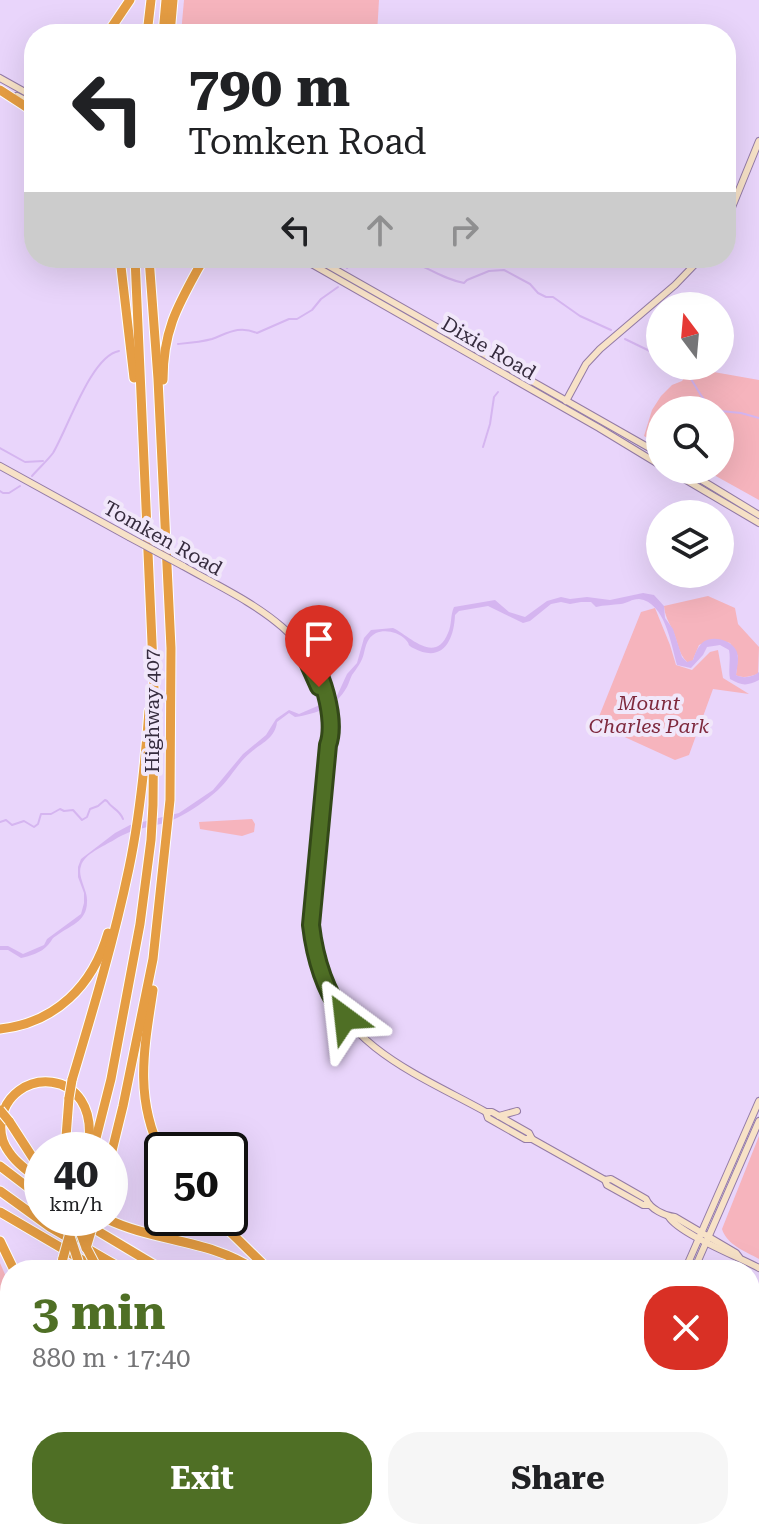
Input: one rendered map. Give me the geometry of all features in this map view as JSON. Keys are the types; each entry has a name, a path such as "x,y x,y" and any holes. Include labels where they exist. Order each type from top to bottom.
{"highway":[{"path":"114,24 130,0"},
{"path":"148,24 151,0"},
{"path":"164,24 166,0"},
{"path":"171,24 173,0"},
{"path":"0,88 24,105"},
{"path":"121,268 142,432"},
{"name":"Highway 407","path":"95,1132 111,1079 140,924 153,805 154,688 135,268"},
{"name":"Highway 407","path":"117,1132 153,959 170,800 171,648 150,268"},
{"path":"161,443 166,338 178,305 198,268"},
{"path":"66,1132 72,1080 109,955 133,845 145,770 150,699 154,688"},
{"path":"0,1029 43,1016 61,1005 84,984 106,942 124,889"},
{"path":"153,959 156,967 142,1081 153,1132"},
{"path":"24,1167 8,1152 1,1127 3,1112 20,1090 49,1082 63,1085 85,1105 90,1132"},
{"path":"0,1110 24,1144"},
{"path":"0,1166 24,1184"},
{"path":"0,1191 50,1227 107,1260"},
{"path":"0,1212 81,1260"},
{"path":"128,1227 217,1251 238,1260"},
{"path":"70,1236 78,1260"},
{"path":"62,1260 70,1236"},
{"path":"81,1236 93,1260"},
{"path":"83,1260 90,1236"},
{"path":"106,1236 147,1260"},
{"path":"234,1236 259,1260"},
{"path":"0,1241 9,1260"}],"main road":[{"path":"0,78 24,91"},
{"path":"0,88 24,100"},
{"path":"736,197 759,141"},
{"name":"Dixie Road","path":"318,268 646,457"},
{"name":"Dixie Road","path":"333,268 646,446"},
{"path":"562,408 593,356 691,268"},
{"path":"572,387 582,409"},
{"name":"Tomken Road","path":"0,466 183,566 268,615 289,632 302,649 324,696 328,715 328,745 311,925 320,974 335,1005 369,1044 386,1057 529,1133 532,1139"},
{"path":"696,484 726,500"},
{"path":"705,484 727,500"},
{"path":"734,504 759,523"},
{"path":"745,511 759,515"},
{"path":"699,1260 708,1216 759,1101"},
{"path":"499,1116 517,1111"},
{"name":"Tomken Road","path":"486,1112 488,1118 496,1123 525,1139 532,1139 605,1180 611,1179 646,1199 649,1205 672,1222 686,1227 722,1251 739,1257"},
{"path":"691,1258 714,1225 759,1121"},
{"path":"691,1258 691,1242 686,1227 708,1216"},
{"path":"714,1225 719,1242"},
{"name":"Tomken Road","path":"704,1238 719,1242 744,1260"},
{"path":"700,1257 722,1251"}],"green space":[{"path":"184,0 379,0 378,24 182,24"},
{"path":"734,376 759,380 759,500 730,484 734,484 734,396 661,396 672,385 682,381 734,380"},
{"path":"708,596 735,608 738,624 759,647 758,674 736,675 738,656 730,643 715,639 699,645 692,662 684,659 664,606"},
{"name":"Mount Charles Park","path":"655,608 676,665 692,670 710,652 718,650 723,678 749,694 713,689 689,755 675,760 596,724 641,612"},
{"path":"252,819 254,832 242,836 200,829 199,822"},
{"path":"759,1136 759,1259 732,1243 722,1229"}],"shaded area":[{"path":"643,593 654,595 664,606 665,618 687,662 693,660 702,643 720,639 736,650 736,675 748,677 759,672 759,680 744,684 730,679 729,650 720,645 707,647 691,668 677,665 661,616 648,602 639,599 596,607 591,602 551,604 523,623 488,606 459,611 455,615 449,641 445,647 432,653 413,648 395,633 376,633 367,642 347,687 331,704 303,716 295,717 289,713 277,722 270,737 245,757 218,790 193,809 169,821 122,835 86,858 80,870 87,897 86,909 76,923 32,955 21,958 8,950 0,950 0,946 8,946 23,954 44,945 47,939 81,914 84,893 78,867 81,859 115,833 130,825 179,813 213,790 243,754 266,735 276,719 289,710 299,714 336,698 347,674 357,663 364,638 371,630 393,628 429,648 443,642 454,607 495,600 509,612 525,617 547,601 561,597 610,600"}],"waterway":[{"path":"426,268 464,283 489,271 504,270 530,284 538,293 553,297 580,316 611,330"},
{"path":"178,344 208,340 239,330 257,333 289,319 297,319 338,287"},
{"path":"625,339 646,349"},
{"path":"32,476 53,453 81,394 99,366 119,351"},
{"path":"692,380 701,396"},
{"path":"483,447 494,397 498,392"},
{"path":"734,412 759,418"},
{"path":"0,448 25,462 43,461"},
{"path":"0,491 9,493 20,486"},
{"path":"0,822 6,820 12,825 24,821 34,827 41,814 51,814 60,809 73,810 82,820 90,809 105,800 123,819"}],"route":[{"path":"319,687 302,649 307,652 321,680 330,727 311,925 320,974 345,1018"}]}
